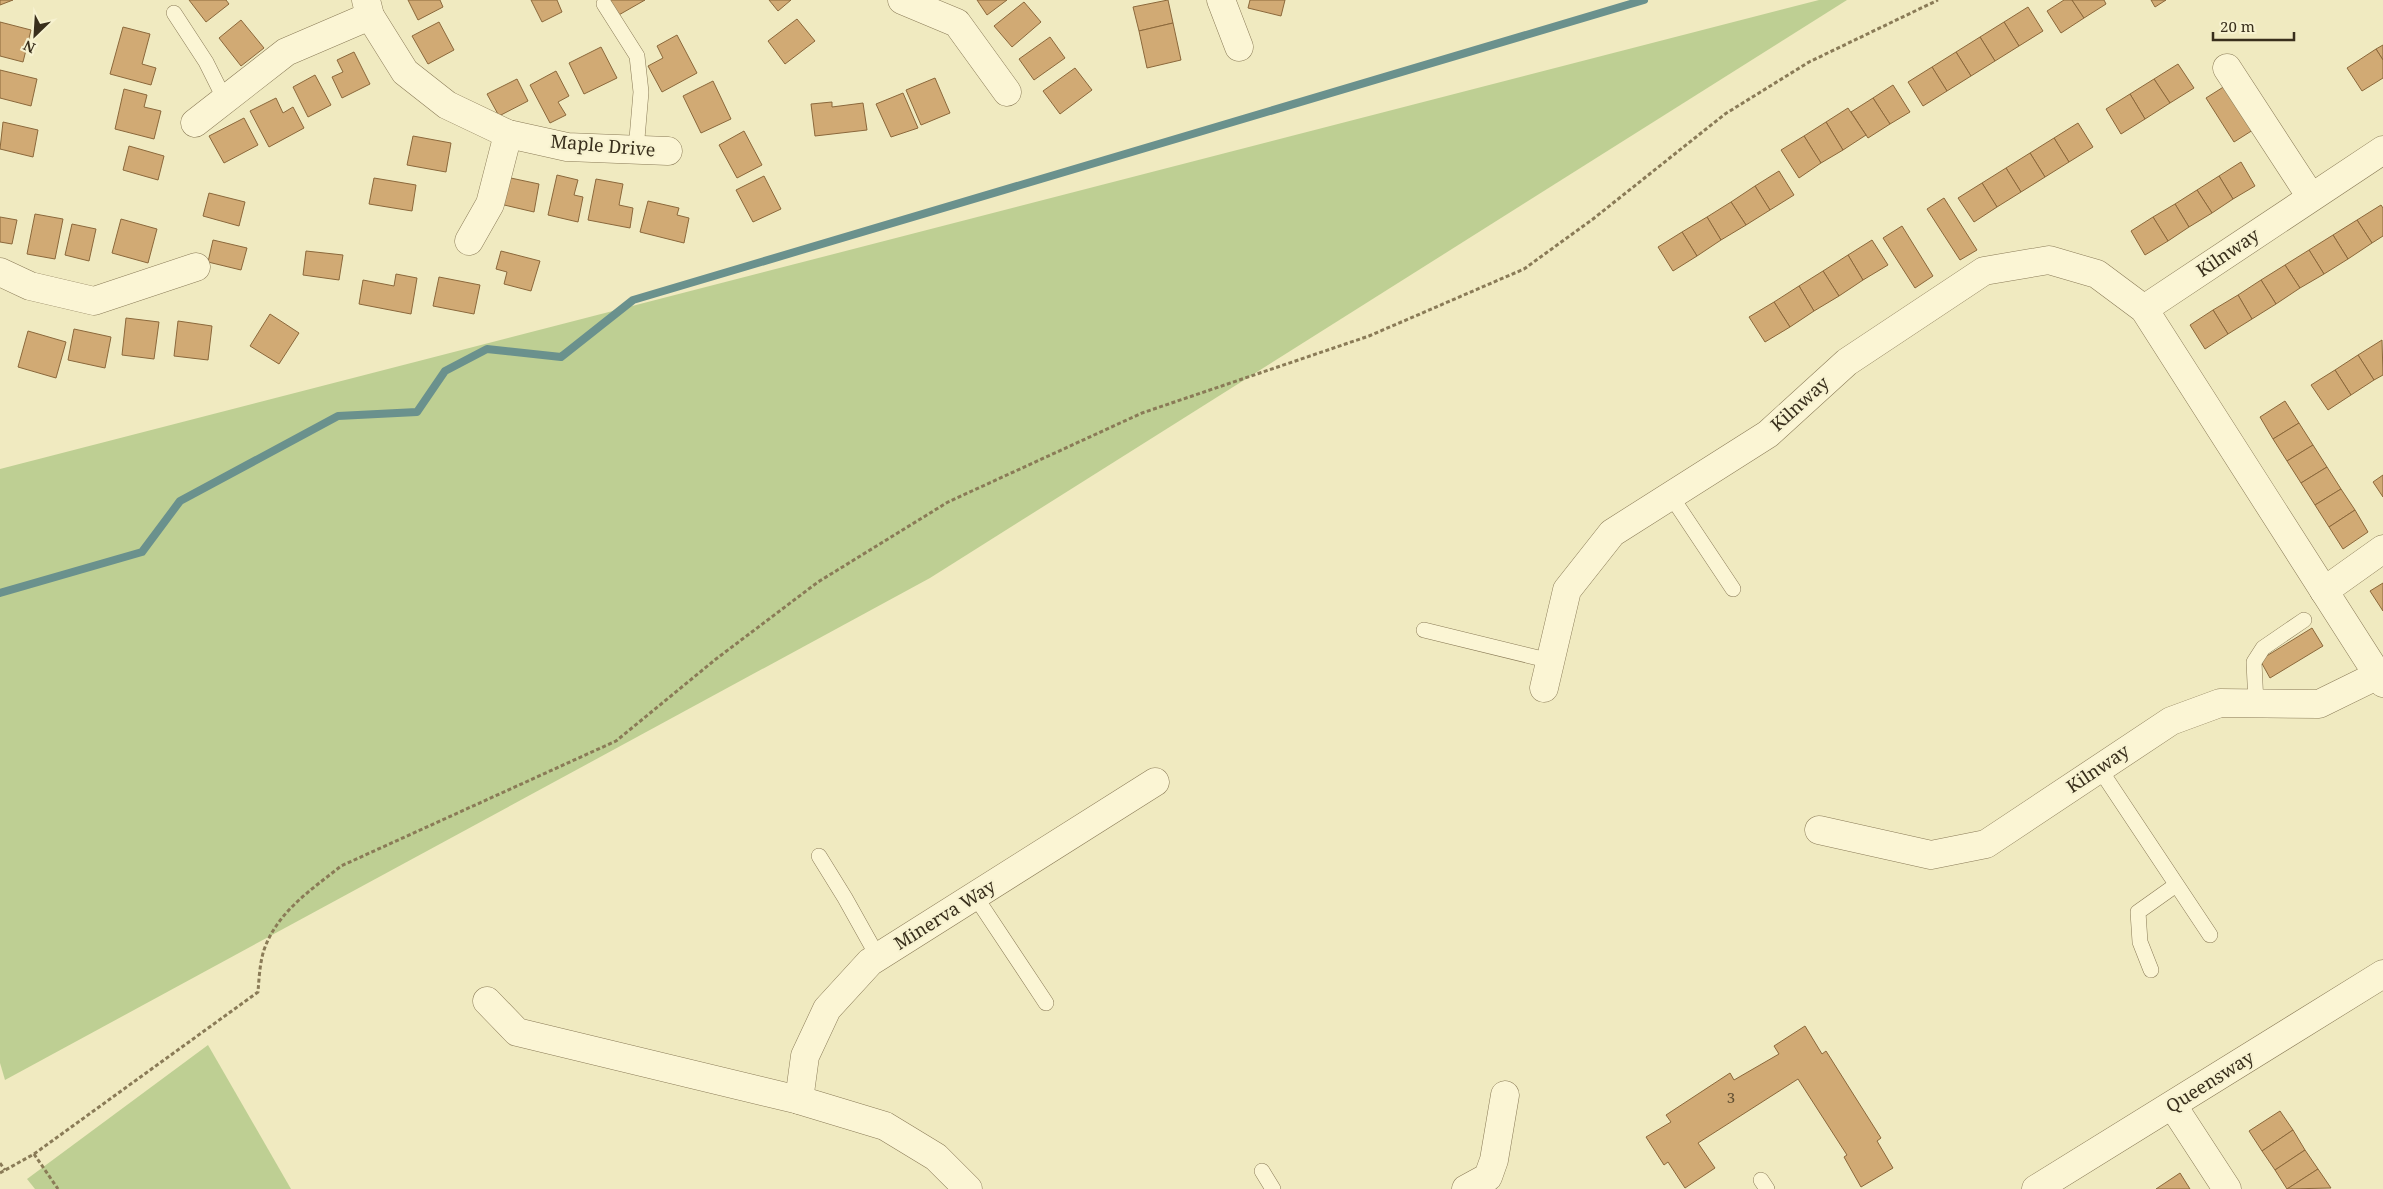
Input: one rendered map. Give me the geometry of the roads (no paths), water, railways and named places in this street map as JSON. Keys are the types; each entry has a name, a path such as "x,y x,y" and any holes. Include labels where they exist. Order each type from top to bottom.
{"street":[{"path":"902,0 957,22 1007,92"},
{"path":"1221,0 1239,47"},
{"path":"195,123 286,52 368,8"},
{"name":"Maple Drive","path":"368,8 405,72 447,105 508,134 567,147 668,152"},
{"path":"2227,68 2311,197"},
{"path":"470,241 490,204 508,134"},
{"name":"Kilnway","path":"2144,309 2383,150"},
{"name":"Kilnway","path":"1544,688 1567,590 1612,533 1768,434 1847,362 1984,271 2049,260 2097,274 2144,309 2381,679 2319,704 2220,703 2171,721 1986,844 1931,855 1820,830"},
{"path":"0,272 30,286 94,301 196,267"},
{"path":"2324,591 2383,549"},
{"name":"Minerva Way","path":"799,1100 805,1056 827,1009 870,962 1155,782"},
{"name":"Queensway","path":"2036,1189 2173,1106 2383,974"},
{"path":"488,1001 517,1032 799,1100 885,1126 936,1157 968,1189"},
{"path":"1466,1189 1488,1177 1494,1160 1505,1095"},
{"path":"2173,1106 2227,1189"}],"lane":[{"path":"604,4 637,56 641,92 636,150"},
{"path":"174,13 206,62 225,100"},
{"path":"1671,496 1733,589"},
{"path":"2256,704 2254,662 2263,648 2304,620"},
{"path":"1424,630 1551,661"},
{"path":"2099,768 2210,935"},
{"path":"819,856 878,957"},
{"path":"2151,970 2140,942 2138,912 2176,884"},
{"path":"975,896 1046,1003"},
{"path":"1262,1171 1273,1189"}],"waterway":[{"path":"0,593 142,552 180,501 338,416 417,412 445,371 487,349 561,357 633,300 1644,0"}]}
